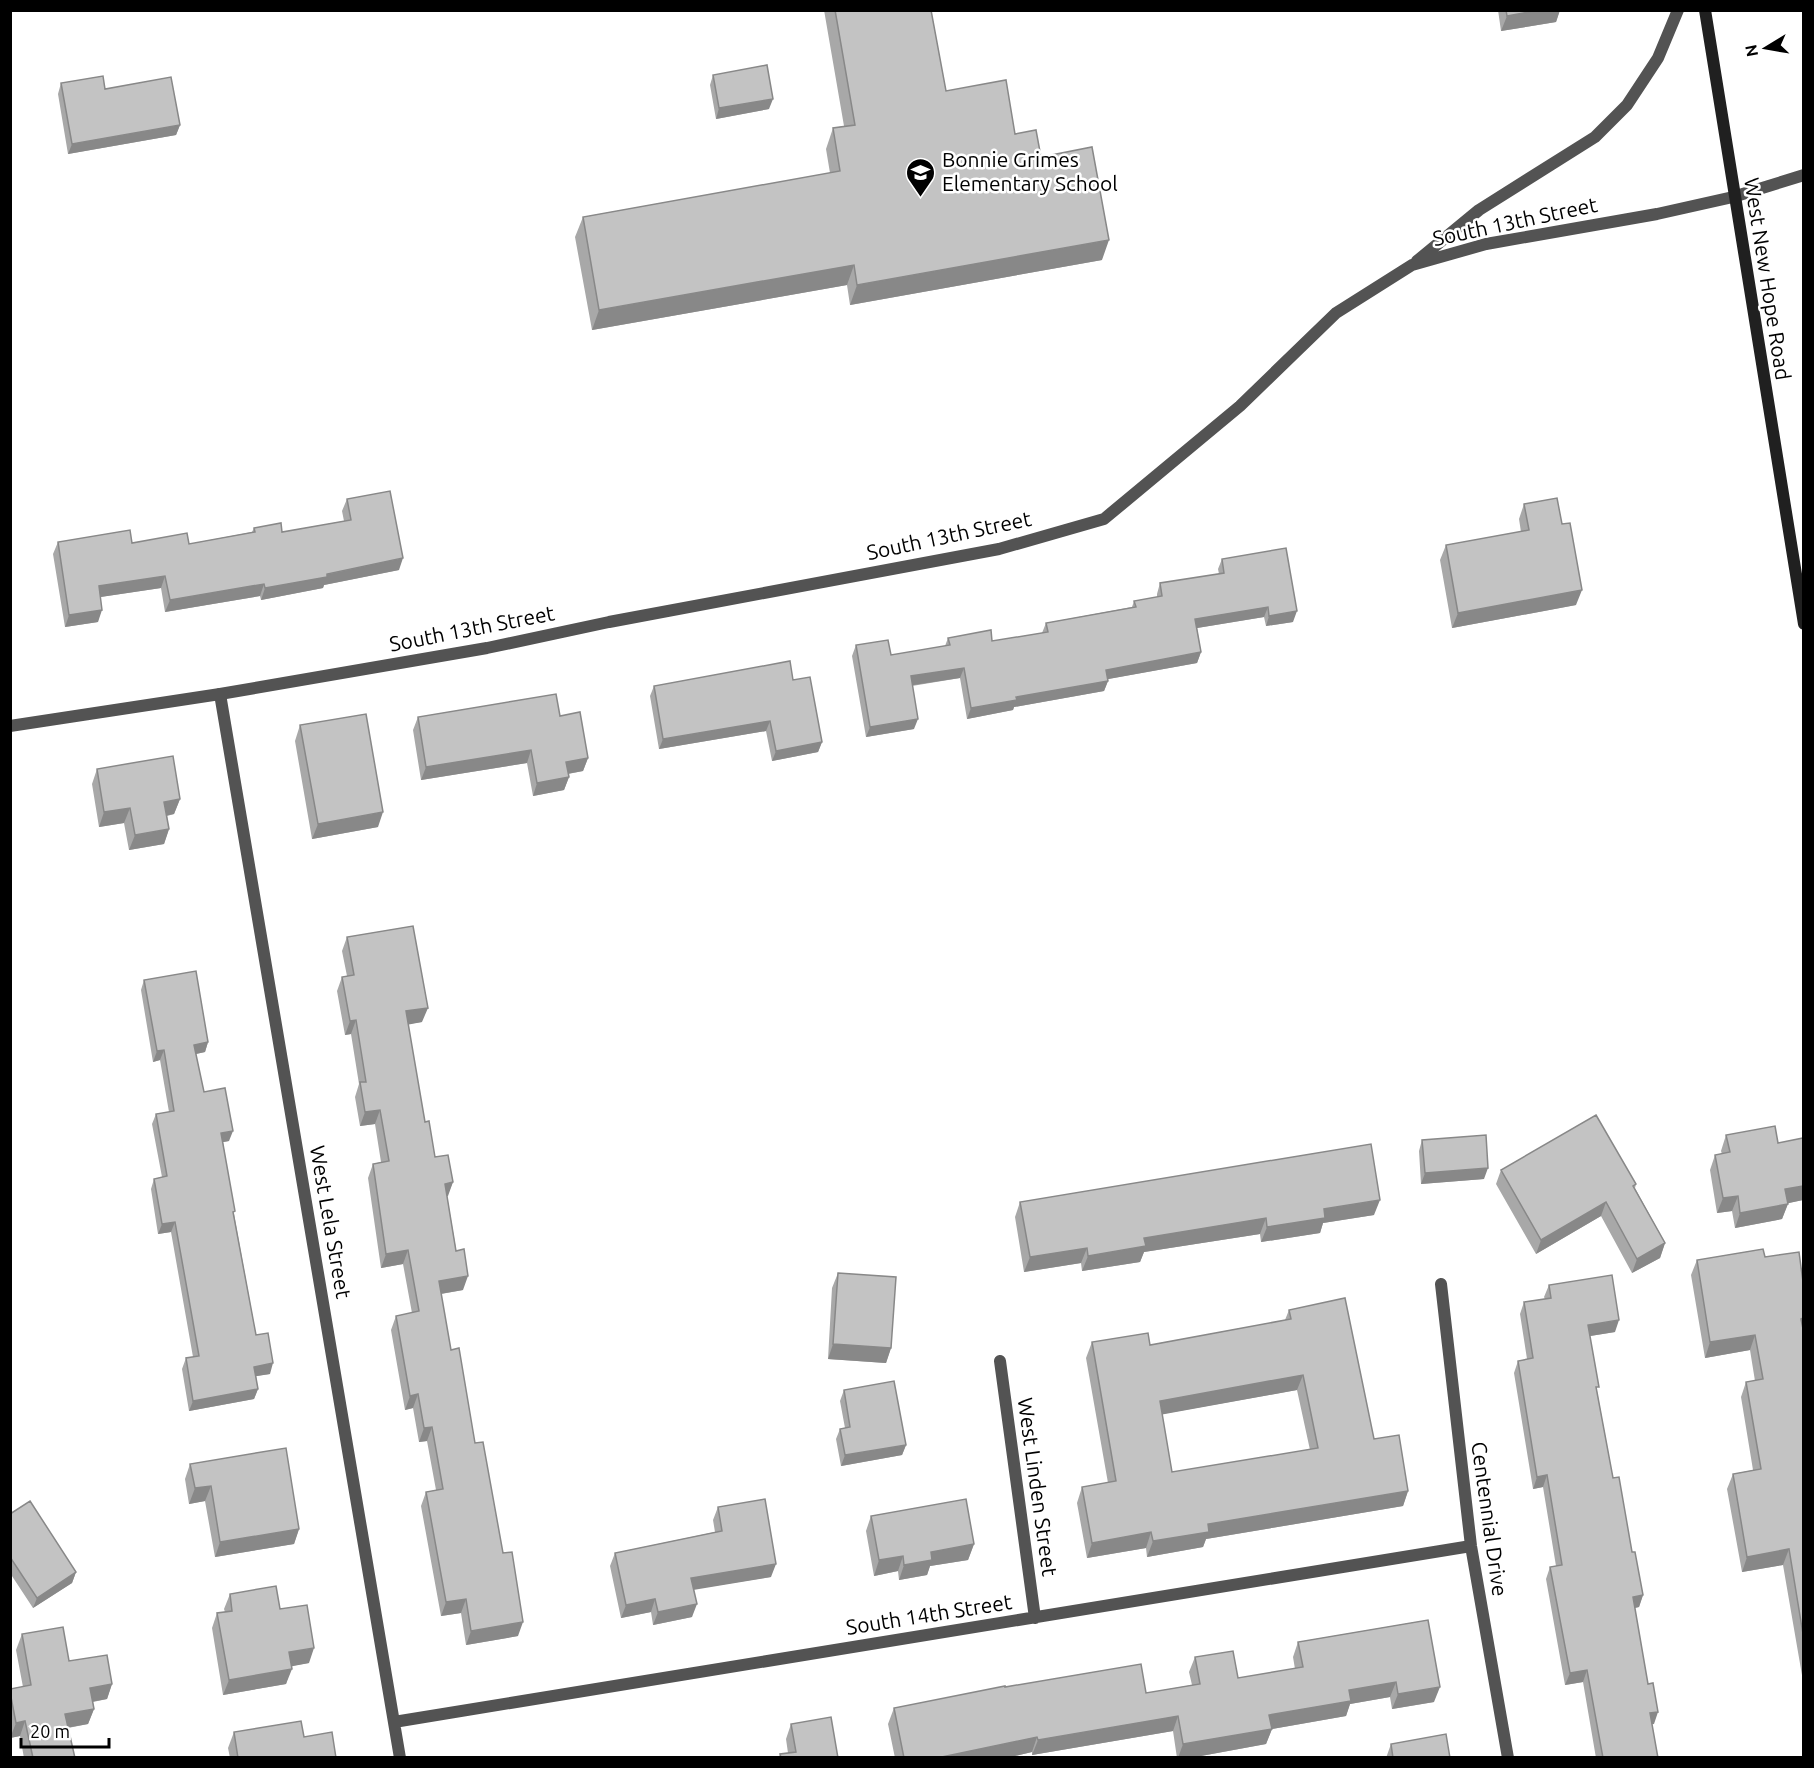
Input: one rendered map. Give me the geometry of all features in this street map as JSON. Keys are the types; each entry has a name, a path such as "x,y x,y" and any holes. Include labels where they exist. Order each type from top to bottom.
{"main road":[{"name":"West New Hope Road","path":"1704,10 1803,624"}],"street":[{"path":"1412,265 1479,210 1595,137 1626,105 1658,58 1678,10"},
{"name":"South 13th Street","path":"10,726 220,694 487,648 621,620 999,549 1104,519 1240,406 1336,313 1412,265 1486,244 1657,214 1803,176"},
{"name":"West Lela Street","path":"220,694 400,1758"},
{"name":"Centennial Drive","path":"1441,1284 1471,1546 1508,1758"},
{"name":"West Linden Street","path":"1000,1361 1035,1618"},
{"name":"South 14th Street","path":"394,1722 1471,1546"}],"building":[{"path":"835,10 931,10 946,91 1006,80 1015,134 1036,130 1041,157 1092,147 1109,240 857,285 854,265 599,310 583,217 840,171 833,128 855,125"},
{"path":"1506,10 1539,10 1507,16"},
{"path":"767,65 773,99 719,108 713,75"},
{"path":"103,76 105,89 171,77 180,125 72,144 61,83"},
{"path":"390,491 403,558 327,574 327,577 265,588 264,584 170,600 165,576 99,586 102,610 69,615 58,542 130,530 132,543 187,533 189,544 255,532 254,528 281,523 282,532 351,520 347,499"},
{"path":"1557,498 1562,524 1570,523 1582,590 1458,613 1446,545 1529,530 1524,504"},
{"path":"1286,548 1297,611 1269,616 1268,607 1195,619 1201,652 1106,670 1108,681 1016,697 1017,700 971,708 964,668 911,676 918,719 870,727 856,645 888,640 891,655 950,645 948,638 991,630 992,641 1048,632 1046,623 1136,607 1134,601 1162,596 1160,583 1224,573 1222,559"},
{"path":"790,661 793,680 810,677 822,742 776,751 770,721 663,739 654,686"},
{"path":"556,694 560,716 580,712 588,758 566,762 569,777 537,783 531,750 426,767 418,717"},
{"path":"366,714 383,812 318,824 300,725"},
{"path":"173,756 180,799 164,802 169,829 135,835 130,808 104,812 97,769"},
{"path":"413,926 428,1008 406,1011 425,1122 429,1121 435,1157 448,1155 453,1182 445,1184 456,1251 464,1249 468,1276 439,1281 451,1350 459,1348 475,1443 483,1442 503,1553 512,1552 523,1622 471,1631 466,1599 446,1602 426,1492 443,1489 432,1427 424,1428 418,1394 410,1396 396,1316 419,1311 408,1250 386,1254 373,1164 389,1161 380,1110 365,1112 360,1082 366,1082 356,1020 350,1021 342,977 354,975 347,937"},
{"path":"196,971 208,1042 194,1045 204,1092 225,1088 233,1131 221,1133 235,1211 233,1212 256,1335 268,1333 273,1363 254,1367 258,1389 193,1401 186,1358 199,1356 175,1222 162,1224 154,1179 167,1176 156,1114 174,1111 164,1050 157,1051 144,980"},
{"path":"1596,1115 1636,1184 1633,1186 1665,1243 1637,1259 1606,1202 1541,1240 1501,1170"},
{"path":"1775,1126 1778,1143 1803,1138 1803,1186 1785,1189 1788,1204 1740,1213 1738,1196 1723,1198 1715,1155 1730,1152 1726,1135"},
{"path":"1486,1135 1488,1168 1425,1173 1422,1140"},
{"path":"1371,1144 1380,1200 1324,1209 1325,1218 1267,1227 1266,1218 1144,1238 1146,1246 1088,1256 1087,1248 1030,1257 1020,1202"},
{"path":"1763,1249 1765,1257 1799,1252 1803,1282 1803,1318 1801,1319 1803,1329 1803,1634 1789,1549 1747,1557 1733,1474 1761,1469 1746,1382 1763,1379 1755,1335 1710,1342 1697,1260"},
{"path":"838,1273 896,1277 891,1348 833,1344"},
{"path":"1612,1275 1619,1320 1588,1325 1599,1387 1596,1387 1613,1478 1619,1477 1632,1552 1635,1552 1643,1595 1633,1597 1648,1684 1653,1683 1658,1712 1650,1713 1658,1758 1603,1758 1587,1670 1570,1673 1550,1567 1562,1565 1547,1475 1537,1477 1518,1361 1533,1358 1524,1302 1551,1298 1549,1285"},
{"path":"1345,1298 1374,1439 1399,1435 1408,1491 1208,1524 1209,1532 1153,1541 1151,1532 1092,1543 1082,1487 1116,1481 1092,1342 1148,1333 1150,1345 1291,1319 1289,1310","holes":["1303,1375 1318,1448 1172,1472 1160,1401"]},
{"path":"894,1381 906,1445 845,1455 840,1429 850,1427 844,1390"},
{"path":"286,1448 299,1529 220,1542 211,1486 195,1488 190,1464"},
{"path":"765,1499 776,1564 691,1578 697,1604 658,1612 655,1599 626,1605 615,1553 722,1531 718,1507"},
{"path":"966,1499 974,1544 931,1552 932,1560 904,1565 903,1556 879,1560 871,1516"},
{"path":"30,1501 76,1572 37,1598 10,1557 10,1514"},
{"path":"276,1586 280,1609 307,1605 314,1648 289,1652 292,1669 229,1680 217,1613 232,1611 230,1594"},
{"path":"1428,1620 1440,1687 1398,1694 1396,1682 1349,1690 1351,1701 1269,1715 1272,1729 1183,1744 1178,1716 1038,1740 1037,1737 937,1758 904,1758 894,1708 1005,1686 1141,1664 1146,1693 1200,1684 1195,1657 1233,1651 1238,1678 1303,1667 1298,1642"},
{"path":"63,1627 69,1661 107,1655 112,1684 90,1688 94,1709 65,1714 75,1758 33,1758 25,1721 16,1723 10,1692 10,1689 31,1685 22,1634"},
{"path":"831,1717 838,1758 781,1758 780,1754 796,1752 791,1724"},
{"path":"301,1721 304,1737 332,1732 336,1758 238,1758 234,1732"},
{"path":"1446,1734 1450,1758 1393,1758 1391,1744"}],"place":[{"name":"Bonnie Grimes Elementary School","path":"921,198"}]}
